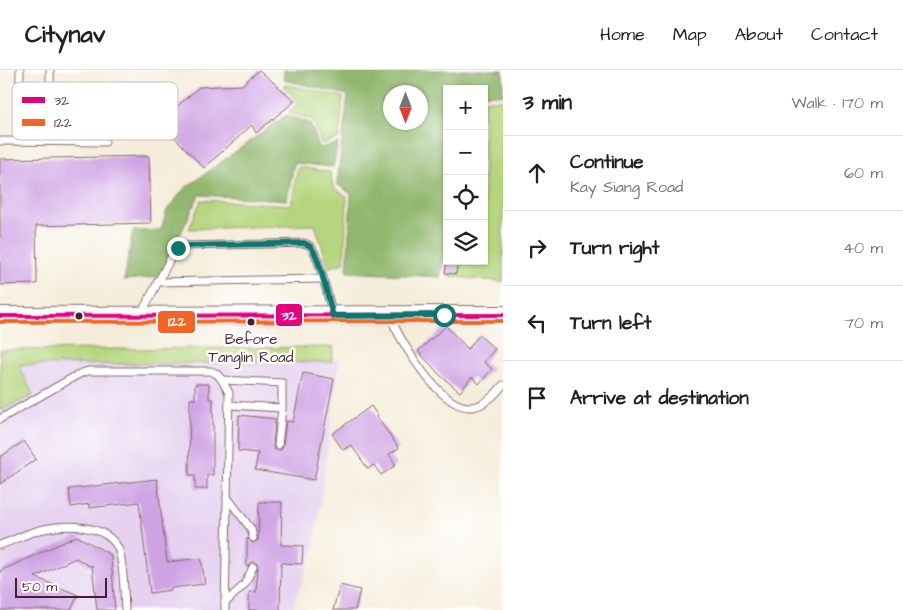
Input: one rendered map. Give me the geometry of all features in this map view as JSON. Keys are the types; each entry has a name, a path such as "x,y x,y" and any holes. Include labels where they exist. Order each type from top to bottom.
{"street":[{"path":"0,316 503,315"}],"lane":[{"path":"0,141 105,142"},
{"path":"140,316 157,282 178,248 185,246 304,243 312,248 333,316"},
{"path":"157,282 323,279"},
{"path":"390,315 403,344 428,379 455,404 469,407 481,405 503,386"},
{"path":"0,419 79,374 88,372 211,371 217,374 229,393 225,606"},
{"path":"222,380 282,383 282,408 278,444"},
{"path":"229,405 282,408"},
{"path":"227,497 251,529 253,538"},
{"path":"0,545 43,529 74,527 99,531 113,540 120,555 125,610"},
{"path":"225,606 245,584 252,568"}],"shaded area":[{"path":"0,357 340,359 314,548 292,610 0,610"}],"green space":[{"path":"284,70 503,70 503,95 488,94 488,85 443,85 443,259 440,277 347,272 351,194 337,184 348,95 284,80"},
{"path":"287,85 343,97 339,138 322,144 313,120 288,112 299,102 283,86"},
{"path":"488,100 503,100 503,282 449,276 450,265 488,265"},
{"path":"286,115 310,123 320,148 338,143 333,167 294,163 287,200 199,195 160,277 124,280 133,231 161,230 167,210 184,189"},
{"path":"298,167 330,172 333,187 347,197 344,263 329,267 315,225 189,229 201,200 291,205"},
{"path":"334,347 331,362 19,365 33,395 0,411 0,350"}],"building":[{"path":"259,70 295,101 256,133 252,125 204,168 177,140 178,106 199,87 242,85"},
{"path":"149,156 151,223 36,226 37,284 0,285 0,159"},
{"path":"446,265 457,265 456,274 445,273"},
{"path":"446,326 468,349 479,335 495,349 484,362 492,369 479,384 472,377 460,392 441,376 418,351"},
{"path":"303,373 334,379 314,480 255,470 258,453 238,451 239,415 275,419 273,447 275,450 281,450 286,421 293,422"},
{"path":"195,384 209,384 209,399 213,399 213,475 207,475 207,489 195,489 195,475 189,475 190,399 195,399"},
{"path":"371,406 399,448 389,454 396,465 381,475 374,465 368,469 351,445 343,450 332,434"},
{"path":"24,441 36,459 0,484 0,457"},
{"path":"157,479 167,562 201,558 205,584 171,588 171,590 150,593 139,502 89,508 89,504 71,507 69,489"},
{"path":"259,502 282,502 281,545 303,546 302,564 281,563 280,610 249,610 249,592 256,592 258,567 253,562 247,567 247,538 252,543 258,540"},
{"path":"77,536 111,555 115,610 97,610 92,565 91,567 76,558 35,577 78,595 71,610 0,610 0,571"},
{"path":"340,585 360,590 355,610 333,610"}],"transit line":[{"name":"32","path":"0,316 503,315"},
{"name":"122","path":"0,322 503,321"}],"place":[{"name":"Before Tanglin Road","path":"251,322"}],"route":[{"path":"178,248 185,246 304,243 312,248 333,316 444,315"}]}
